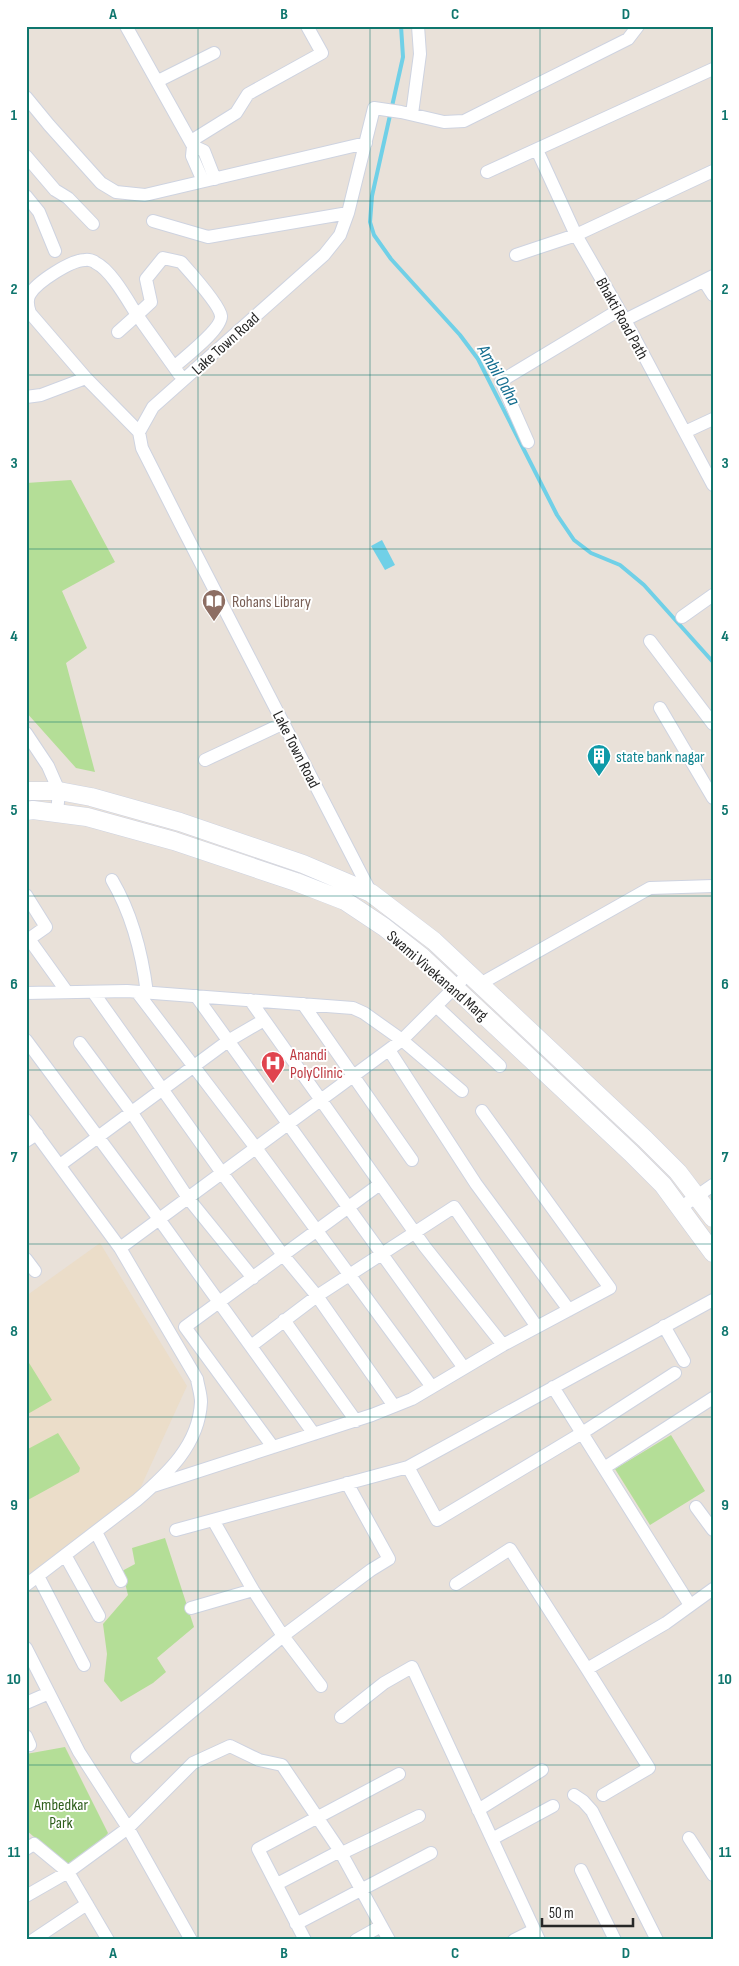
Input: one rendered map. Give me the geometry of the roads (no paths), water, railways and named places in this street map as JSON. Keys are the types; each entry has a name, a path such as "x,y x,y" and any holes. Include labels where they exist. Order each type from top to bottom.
{"main road":[{"name":"Swami Vivekanand Marg","path":"26,791 59,791 91,797 180,822 303,864 371,893 434,941 645,1139 678,1172 713,1218"},
{"name":"Swami Vivekanand Marg","path":"26,811 33,810 87,817 174,841 344,901 421,956 631,1153 663,1186 713,1253"}],"street":[{"path":"126,26 192,143 204,151 209,180"},
{"path":"192,143 236,113 248,94 322,53 307,26"},
{"path":"418,26 420,54 407,113 444,122 464,121 628,39 638,26"},
{"path":"158,81 214,53"},
{"path":"488,172 713,69"},
{"path":"26,97 49,126 101,183 116,192 145,195 366,143"},
{"name":"Lake Town Road","path":"371,893 142,448 139,432 153,406 324,255 340,235 348,213 374,108 407,113"},
{"name":"Bhakti Road Path","path":"537,150 576,235 622,315 713,485"},
{"path":"26,156 55,190 68,198 94,224"},
{"path":"516,255 576,235 713,171"},
{"path":"26,196 39,212 55,251"},
{"path":"153,221 208,237 348,213"},
{"path":"118,332 151,302 146,279 163,258 181,262 217,306 221,315 219,325 174,367"},
{"path":"139,432 86,378 30,313 27,304 30,294 44,280 72,263 86,259 97,263 105,270 184,380"},
{"path":"528,442 501,381 622,315 709,278 713,295"},
{"path":"26,397 41,395 86,378"},
{"path":"685,432 713,419"},
{"path":"682,617 713,595"},
{"path":"650,641 713,724"},
{"path":"660,708 713,798"},
{"path":"205,760 284,723"},
{"path":"26,733 48,766 59,791 57,813"},
{"path":"112,880 125,902 144,967 142,992 194,1067 432,1387"},
{"path":"120,1248 402,1040 454,988 475,979 650,888 713,886"},
{"path":"26,895 46,927 27,940 67,992"},
{"path":"93,992 222,1173 283,1255 317,1296 394,1406"},
{"path":"26,993 142,992 353,1008 360,1010 402,1040 462,1091"},
{"path":"196,996 287,1125 383,1253 464,1368"},
{"path":"250,1000 415,1232 503,1345"},
{"path":"303,1004 352,1077 412,1160"},
{"path":"436,1006 500,1066"},
{"path":"60,1166 228,1041 264,1020"},
{"path":"26,1040 159,1219 314,1434"},
{"path":"80,1043 132,1112 188,1198 253,1278"},
{"path":"389,1050 476,1184 569,1310"},
{"path":"153,1486 356,1421 394,1406 432,1387 503,1345 610,1288 482,1110"},
{"path":"26,1120 32,1138 60,1166 120,1248 197,1379 193,1437 178,1461 153,1486 26,1585"},
{"path":"273,1448 185,1327 380,1184"},
{"path":"680,1208 713,1185"},
{"path":"250,1346 317,1296 454,1207 537,1327"},
{"path":"26,1259 35,1271"},
{"path":"176,1530 408,1467 713,1300"},
{"path":"284,1320 356,1421"},
{"path":"664,1326 684,1361"},
{"path":"408,1467 437,1520 582,1433 674,1373"},
{"path":"553,1387 690,1605"},
{"path":"604,1468 713,1398"},
{"path":"137,1757 283,1636 371,1570 389,1559 347,1483"},
{"path":"696,1507 713,1530"},
{"path":"213,1520 253,1590 283,1636 321,1686"},
{"path":"96,1532 121,1581"},
{"path":"456,1584 510,1549 588,1669 648,1768 603,1795"},
{"path":"65,1555 99,1616"},
{"path":"38,1576 84,1665"},
{"path":"588,1669 666,1623 713,1589"},
{"path":"192,1608 253,1590"},
{"path":"26,1648 79,1752 128,1828 191,1940"},
{"path":"341,1717 384,1683 412,1667 537,1935 514,1940"},
{"path":"26,1703 49,1693"},
{"path":"26,1896 68,1872 128,1828 193,1763 230,1746 259,1760 282,1764 341,1852 389,1940"},
{"path":"478,1810 542,1770"},
{"path":"305,1940 258,1849 399,1774"},
{"path":"574,1796 583,1801 592,1811 657,1940"},
{"path":"492,1839 553,1806"},
{"path":"277,1884 419,1816"},
{"path":"689,1838 713,1875"},
{"path":"29,1843 68,1872 108,1940"},
{"path":"296,1924 431,1854"},
{"path":"581,1870 615,1940"},
{"path":"33,1940 87,1904"},
{"path":"356,1940 381,1926"}],"water":[{"path":"382,540 395,565 385,570 371,546"}],"waterway":[{"name":"Ambil Odha","path":"401,26 403,57 372,196 370,222 374,235 391,259 460,335 478,359 557,515 574,540 591,553 620,565 644,585 713,662"}],"place":[{"name":"Rohans Library","path":"214,622"},
{"name":"state bank nagar","path":"599,777"},
{"name":"Anandi PolyClinic","path":"273,1084"}],"park label":[{"name":"Ambedkar Park","path":"61,1813"}]}
